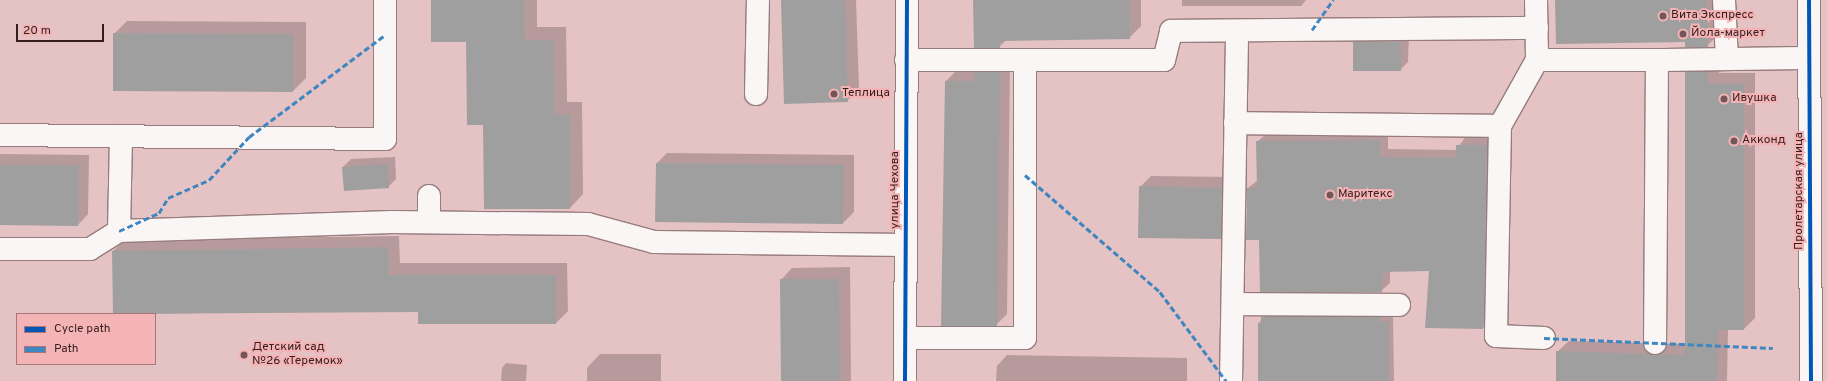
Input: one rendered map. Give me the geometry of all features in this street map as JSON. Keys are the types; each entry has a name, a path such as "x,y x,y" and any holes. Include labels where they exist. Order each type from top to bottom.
{"street":[{"path":"0,135 385,139 385,0"},
{"path":"756,94 758,0"},
{"name":"улица Чехова","path":"905,381 907,0"},
{"path":"1536,0 1537,60 1500,126 1496,336 1544,338"},
{"path":"1724,0 1726,59"},
{"name":"Пролетарская улица","path":"1808,0 1811,381"},
{"path":"906,60 1164,60 1171,31 1537,28"},
{"path":"1231,381 1237,31"},
{"path":"1537,60 1809,58"},
{"path":"905,338 1025,338 1025,60"},
{"path":"1655,343 1657,60"},
{"path":"1235,123 1500,126"},
{"path":"119,231 121,136"},
{"path":"429,196 429,222"},
{"path":"0,249 90,249 119,231 429,222 588,224 654,242 906,245"},
{"path":"1233,304 1399,305"}],"building":[{"path":"431,0 524,0 525,40 553,40 554,115 570,115 570,209 484,209 483,125 467,125 466,42 431,42"},
{"path":"781,0 845,0 848,102 784,104"},
{"path":"973,0 1129,0 1130,39 1000,41 1000,48 974,48"},
{"path":"1555,0 1707,0 1708,47 1685,47 1685,42 1556,44"},
{"path":"113,33 293,34 293,92 113,91"},
{"path":"1353,42 1401,42 1401,71 1353,71"},
{"path":"974,72 1000,72 997,326 941,326 945,81 975,81"},
{"path":"1685,72 1708,72 1708,84 1744,84 1744,330 1718,330 1717,381 1556,381 1556,351 1685,355"},
{"name":"Маритекс","path":"1380,140 1380,157 1456,158 1456,145 1487,145 1483,329 1425,328 1429,271 1383,272 1382,292 1260,292 1259,240 1246,240 1247,188 1257,188 1256,141"},
{"path":"656,163 844,165 843,224 655,222"},
{"path":"387,164 389,188 344,191 342,167"},
{"path":"0,165 79,165 78,226 0,225"},
{"path":"1139,186 1222,188 1221,239 1138,238"},
{"path":"388,247 388,275 556,275 556,324 418,324 418,312 113,313 112,251"},
{"path":"780,279 839,279 840,381 781,381"},
{"path":"1261,317 1380,317 1380,322 1389,321 1389,381 1258,381 1258,323 1261,323"}],"marked path":[{"path":"1312,30 1333,0"},
{"path":"119,231 159,213 168,198 209,180 249,137 385,35"},
{"path":"1025,175 1160,292 1226,381"},
{"path":"1544,338 1773,348"}],"cycle path":[{"path":"905,381 907,0"},
{"path":"1809,0 1811,381"}],"place":[{"name":"Вита Экспресс","path":"1663,16"},
{"name":"Йола-маркет","path":"1683,34"},
{"name":"Теплица","path":"834,94"},
{"name":"Ивушка","path":"1724,99"},
{"name":"Акконд","path":"1734,141"},
{"name":"Маритекс","path":"1330,195"},
{"name":"Детский сад №26 «Теремок»","path":"244,355"}]}
